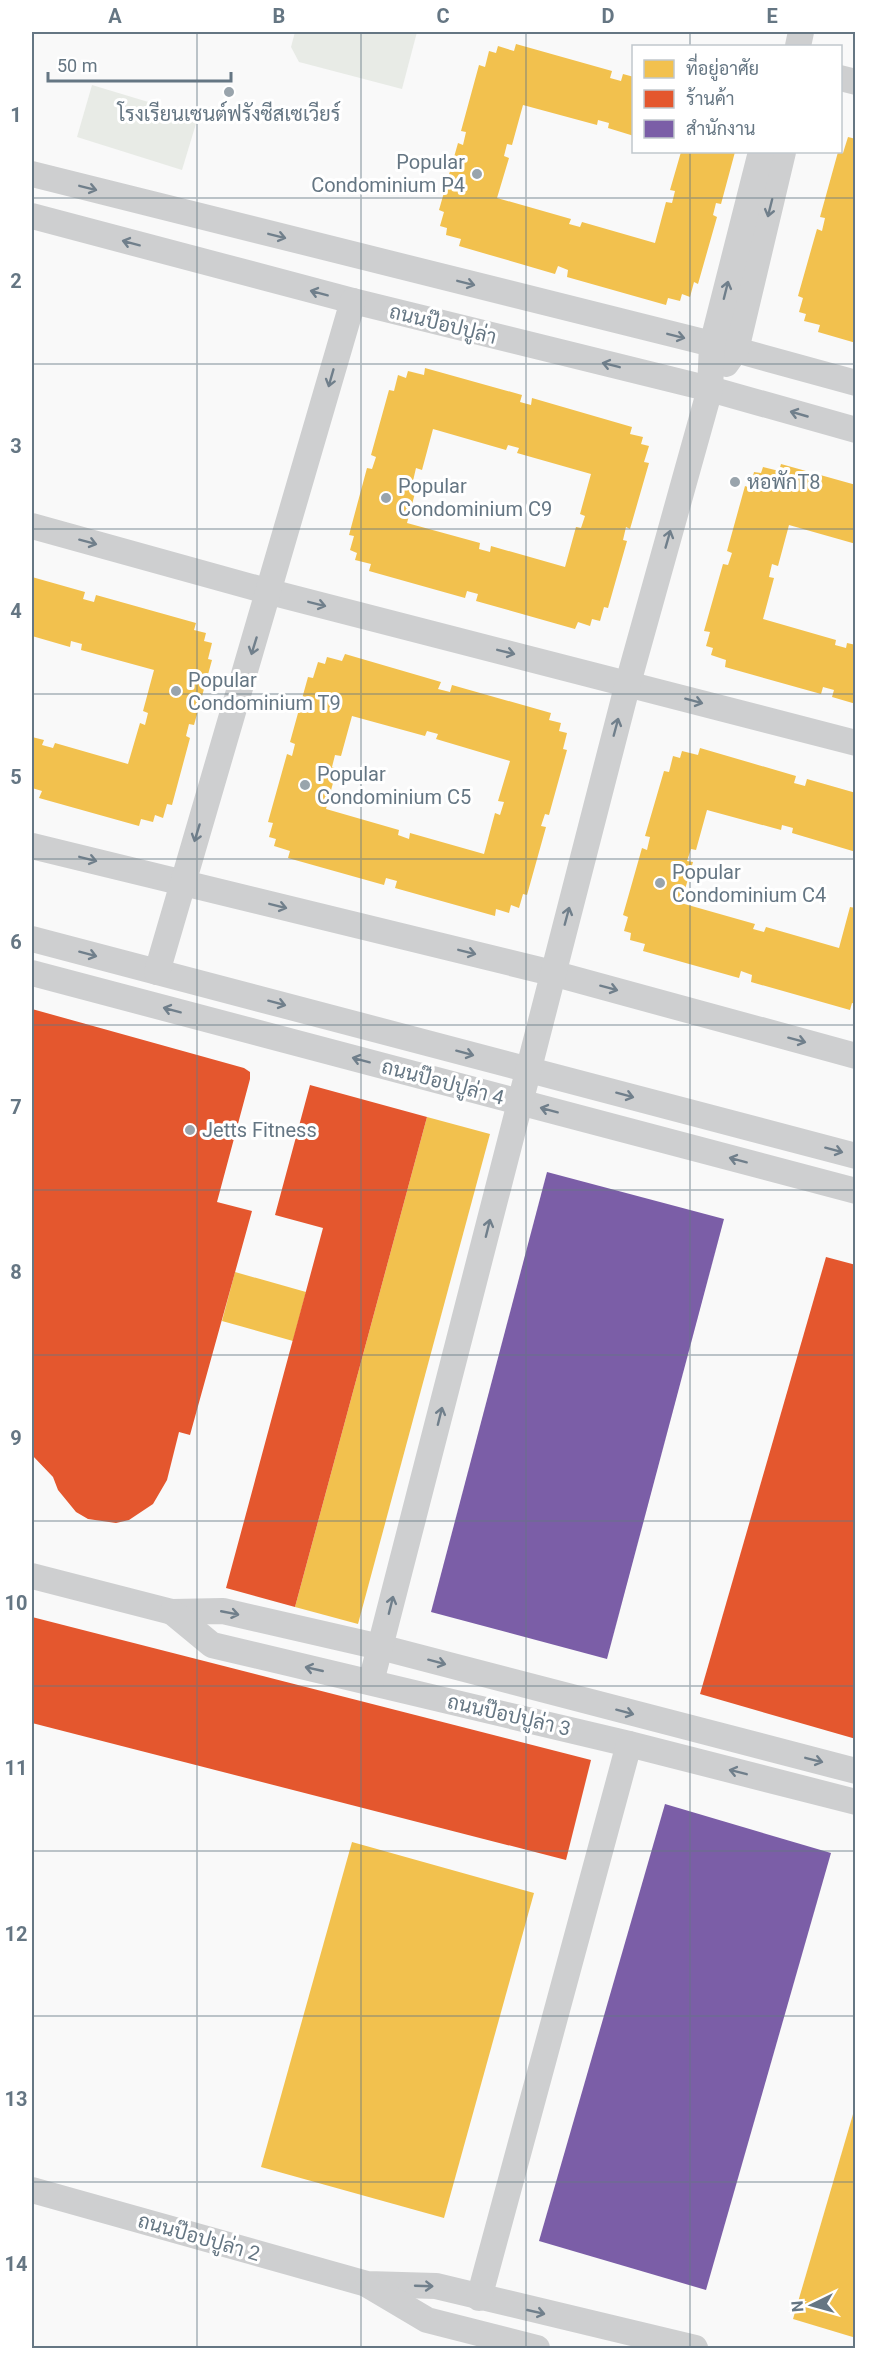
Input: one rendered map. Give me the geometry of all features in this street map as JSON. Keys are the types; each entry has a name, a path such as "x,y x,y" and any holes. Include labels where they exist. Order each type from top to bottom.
{"street":[{"path":"724,347 761,153"},
{"path":"370,1682 628,683 710,389 783,153"},
{"path":"32,174 724,347 855,383"},
{"name":"ถนนป๊อปปูล่า","path":"32,216 353,302 710,389 855,430"},
{"path":"157,972 353,302"},
{"path":"32,526 270,592 628,683 855,744"},
{"path":"32,846 552,973 855,1056"},
{"name":"ถนนป๊อปปูล่า 4","path":"32,939 855,1156"},
{"name":"ถนนป๊อปปูล่า 4","path":"32,973 855,1191"},
{"path":"785,1172 793,1139"},
{"name":"ถนนป๊อปปูล่า 3","path":"32,1576 172,1612 223,1611 380,1647 855,1771"},
{"name":"ถนนป๊อปปูล่า 3","path":"172,1612 212,1645 629,1744 855,1802"},
{"path":"479,2298 629,1744"},
{"name":"ถนนป๊อปปูล่า 2","path":"32,2190 367,2284 436,2286 695,2349"},
{"name":"ถนนป๊อปปูล่า 2","path":"367,2284 427,2320 537,2349"}],"shaded area":[{"path":"295,32 417,32 402,89 299,62 291,47"},
{"path":"92,85 198,117 182,170 77,137"}],"building: ที่อยู่อาศัย":[{"name":"Popular Condominium P4","path":"516,44 612,71 610,78 621,81 623,74 632,76 632,135 608,128 609,123 598,120 597,125 523,105 512,145 507,144 504,156 509,158 497,198 571,219 569,224 580,227 582,222 655,243 666,202 672,203 675,191 670,190 681,153 735,153 721,204 716,203 713,215 717,217 698,284 694,282 690,297 682,294 680,301 668,298 666,305 567,277 568,270 558,266 555,274 459,246 461,239 446,235 447,228 440,226 444,212 439,210 458,143 463,145 466,132 461,131 479,65 485,67 489,51 496,53 498,46 514,51"},
{"path":"848,137 856,139 856,343 818,332 820,325 804,321 806,314 799,312 803,298 798,296 817,229 822,231 825,218 820,217 838,153 843,153"},
{"name":"Popular Condominium C9","path":"425,368 522,395 520,402 531,405 532,398 632,427 630,434 643,437 641,444 649,446 644,462 649,463 630,529 626,527 623,540 627,541 608,608 604,607 600,621 592,619 590,626 578,622 575,629 476,601 478,594 467,591 465,598 369,571 371,564 355,560 357,553 350,550 354,536 349,535 367,468 372,469 376,457 371,455 389,390 394,391 398,375 406,378 408,371 424,375","holes":["433,429 506,450 508,445 519,448 517,453 591,474 580,514 585,516 581,528 576,527 565,567 491,546 490,552 479,549 480,543 407,523 418,482 413,481 416,468 422,470"]},
{"path":"781,464 856,485 856,544 789,525 778,566 772,564 769,577 774,578 763,619 836,640 835,645 846,648 847,643 856,645 856,704 832,697 834,690 823,687 821,694 725,667 726,660 711,655 713,648 706,646 710,632 704,631 723,564 728,565 732,553 727,551 745,486 750,488 754,472 761,473 763,467 779,471"},
{"name":"Popular Condominium T9","path":"32,577 85,592 83,599 94,602 96,595 196,623 194,630 206,633 204,641 212,643 208,659 212,660 194,725 189,724 186,736 190,738 172,805 167,804 163,818 155,815 153,822 141,819 139,826 39,798 42,791 32,788 32,737 44,740 42,745 53,748 55,743 128,764 140,723 145,725 148,713 143,711 154,670 81,650 82,644 71,641 70,647 32,636"},
{"name":"Popular Condominium C5","path":"345,654 441,682 438,689 450,692 452,685 551,713 549,720 561,723 559,731 567,733 563,749 567,750 549,815 545,814 541,826 546,827 527,895 523,894 519,908 511,905 509,913 496,909 495,916 395,888 397,881 386,878 384,885 288,858 290,851 274,846 276,839 269,837 273,823 268,822 287,754 292,756 295,744 290,742 308,677 313,678 318,662 325,664 327,657 342,661","holes":["352,716 425,736 427,731 438,734 436,739 510,761 498,801 504,802 500,815 495,813 484,854 410,833 409,839 398,835 399,830 326,809 337,768 332,767 335,755 341,756"]},
{"name":"Popular Condominium C4","path":"700,748 796,776 794,783 805,786 807,779 856,793 856,852 792,833 793,828 782,825 781,830 707,810 696,850 691,849 687,861 693,862 681,903 755,924 753,929 764,932 766,927 839,948 850,907 856,908 856,1004 852,1003 850,1010 751,982 752,975 741,971 739,978 643,951 645,944 630,940 631,933 624,931 628,917 623,915 642,848 647,850 650,837 645,836 664,771 669,772 673,756 680,758 682,751 698,755"},
{"path":"427,1117 490,1134 358,1624 295,1607"},
{"path":"235,1272 306,1292 293,1341 222,1321"},
{"path":"352,1842 534,1893 444,2218 261,2167"},
{"path":"856,2104 856,2338 793,2319"}],"building: ร้านค้า":[{"path":"32,1009 244,1068 250,1072 217,1202 252,1211 190,1435 179,1432 167,1480 153,1504 129,1520 116,1523 88,1519 76,1512 58,1490 53,1477 32,1455"},
{"path":"310,1085 427,1117 295,1607 226,1588 323,1228 275,1215"},
{"path":"826,1257 856,1265 856,1739 700,1694"},
{"path":"32,1617 591,1760 566,1860 32,1723"}],"building: สำนักงาน":[{"path":"547,1172 724,1219 607,1659 431,1612"},
{"path":"665,1804 831,1853 706,2290 539,2241"}],"place":[{"name":"โรงเรียนเซนต์ฟรังซีสเซเวียร์","path":"229,92"},
{"name":"Popular Condominium P4","path":"477,174"},
{"name":"หอพักT8","path":"735,482"},
{"name":"Popular Condominium C9","path":"386,498"},
{"name":"Popular Condominium T9","path":"176,691"},
{"name":"Popular Condominium C5","path":"305,785"},
{"name":"Popular Condominium C4","path":"660,883"},
{"name":"Jetts Fitness","path":"190,1130"}]}
